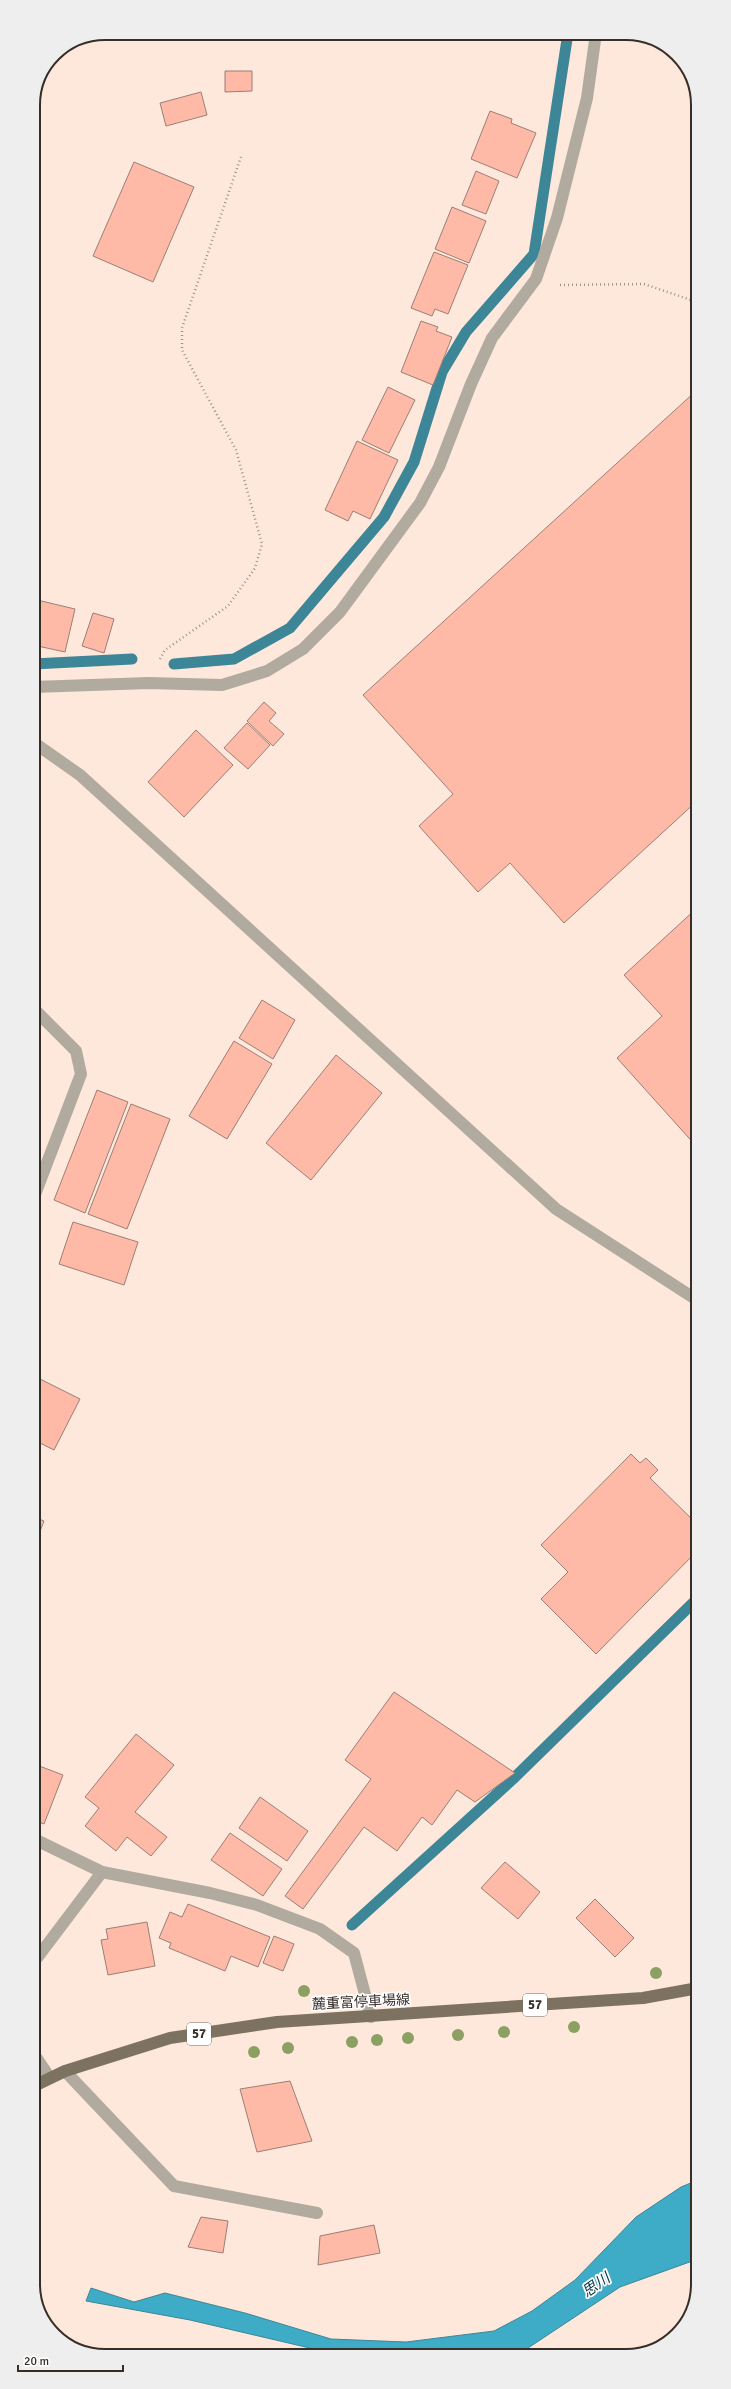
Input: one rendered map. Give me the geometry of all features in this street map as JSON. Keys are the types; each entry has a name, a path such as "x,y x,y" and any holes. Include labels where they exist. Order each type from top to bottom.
{"main road":[{"name":"麓重富停車場線","path":"40,2083 65,2071 170,2038 277,2022 643,1998 691,1989"}],"street":[{"path":"40,687 149,683 222,685 266,671 303,649 340,612 420,503 439,467 471,384 492,338 536,279 557,218 585,106 595,40"},
{"path":"40,747 80,775 556,1209 691,1296"},
{"path":"40,1015 76,1051 80,1074 40,1181"},
{"path":"40,1842 102,1872 210,1893 250,1904 320,1929 354,1953 371,2017"},
{"path":"40,1954 102,1872"},
{"path":"40,2063 50,2078"},
{"path":"65,2071 174,2186 317,2213"}],"path":[{"path":"165,650 228,606 255,568 262,544 236,450 182,350 182,328 242,154"},
{"path":"536,279 566,286 644,284 691,300"}],"water":[{"name":"思川","path":"691,2183 691,2262 620,2287 527,2349 314,2349 190,2320 86,2301 91,2288 134,2302 165,2293 245,2313 331,2339 406,2342 494,2331 532,2311 575,2280 636,2217 681,2187"}],"building":[{"path":"225,71 252,71 252,91 225,92"},
{"path":"201,92 207,115 166,126 160,103"},
{"path":"490,111 512,119 511,123 536,133 517,178 471,159"},
{"path":"134,162 194,187 153,282 93,256"},
{"path":"476,171 499,181 486,214 462,205"},
{"path":"452,207 486,221 469,263 435,249"},
{"path":"434,252 468,265 448,314 435,309 432,316 411,308"},
{"path":"421,321 438,327 436,331 452,337 433,385 401,372"},
{"path":"388,387 415,400 389,453 362,440"},
{"path":"691,395 691,807 564,923 510,863 478,892 419,826 453,794 363,695"},
{"path":"357,441 398,460 370,519 353,511 348,521 325,510"},
{"path":"40,601 75,609 65,652 40,647"},
{"path":"93,613 114,619 104,653 82,646"},
{"path":"264,702 276,713 269,721 284,734 273,746 247,721"},
{"path":"247,723 270,745 248,769 224,748"},
{"path":"196,730 233,765 184,817 148,782"},
{"path":"691,914 691,1140 617,1058 662,1016 624,975"},
{"path":"262,1000 295,1020 273,1059 239,1038"},
{"path":"234,1041 272,1064 227,1139 189,1116"},
{"path":"336,1055 382,1093 311,1180 266,1143"},
{"path":"97,1090 128,1102 85,1213 54,1200"},
{"path":"131,1104 170,1119 127,1229 88,1214"},
{"path":"73,1222 138,1242 124,1285 59,1264"},
{"path":"40,1379 80,1399 54,1450 40,1443"},
{"path":"631,1454 640,1463 646,1458 658,1470 650,1478 691,1518 691,1557 596,1654 541,1599 568,1572 541,1545"},
{"path":"40,1519 44,1521 40,1531"},
{"path":"394,1692 515,1773 475,1802 457,1790 432,1825 422,1817 397,1851 364,1827 303,1909 285,1896 371,1779 345,1760"},
{"path":"136,1734 174,1765 135,1812 167,1837 151,1856 127,1837 116,1851 85,1826 99,1808 85,1797"},
{"path":"40,1766 63,1775 44,1824 40,1822"},
{"path":"260,1797 308,1831 287,1861 239,1828"},
{"path":"230,1833 282,1869 263,1896 211,1860"},
{"path":"505,1862 540,1892 518,1919 481,1888"},
{"path":"595,1899 634,1938 615,1957 576,1918"},
{"path":"188,1904 270,1937 258,1967 231,1956 225,1971 169,1948 171,1943 159,1938 170,1912 182,1917"},
{"path":"147,1922 155,1966 108,1975 101,1940 108,1939 106,1929"},
{"path":"274,1936 294,1944 283,1971 263,1963"},
{"path":"290,2081 312,2141 257,2152 240,2089"},
{"path":"201,2217 228,2221 223,2253 188,2247"},
{"path":"374,2225 380,2253 318,2265 320,2236"}],"waterway":[{"path":"174,664 234,659 290,628 384,517 414,462 442,372 466,332 534,254 567,40"},
{"path":"40,664 132,659"},
{"path":"352,1925 513,1779 691,1605"}]}
